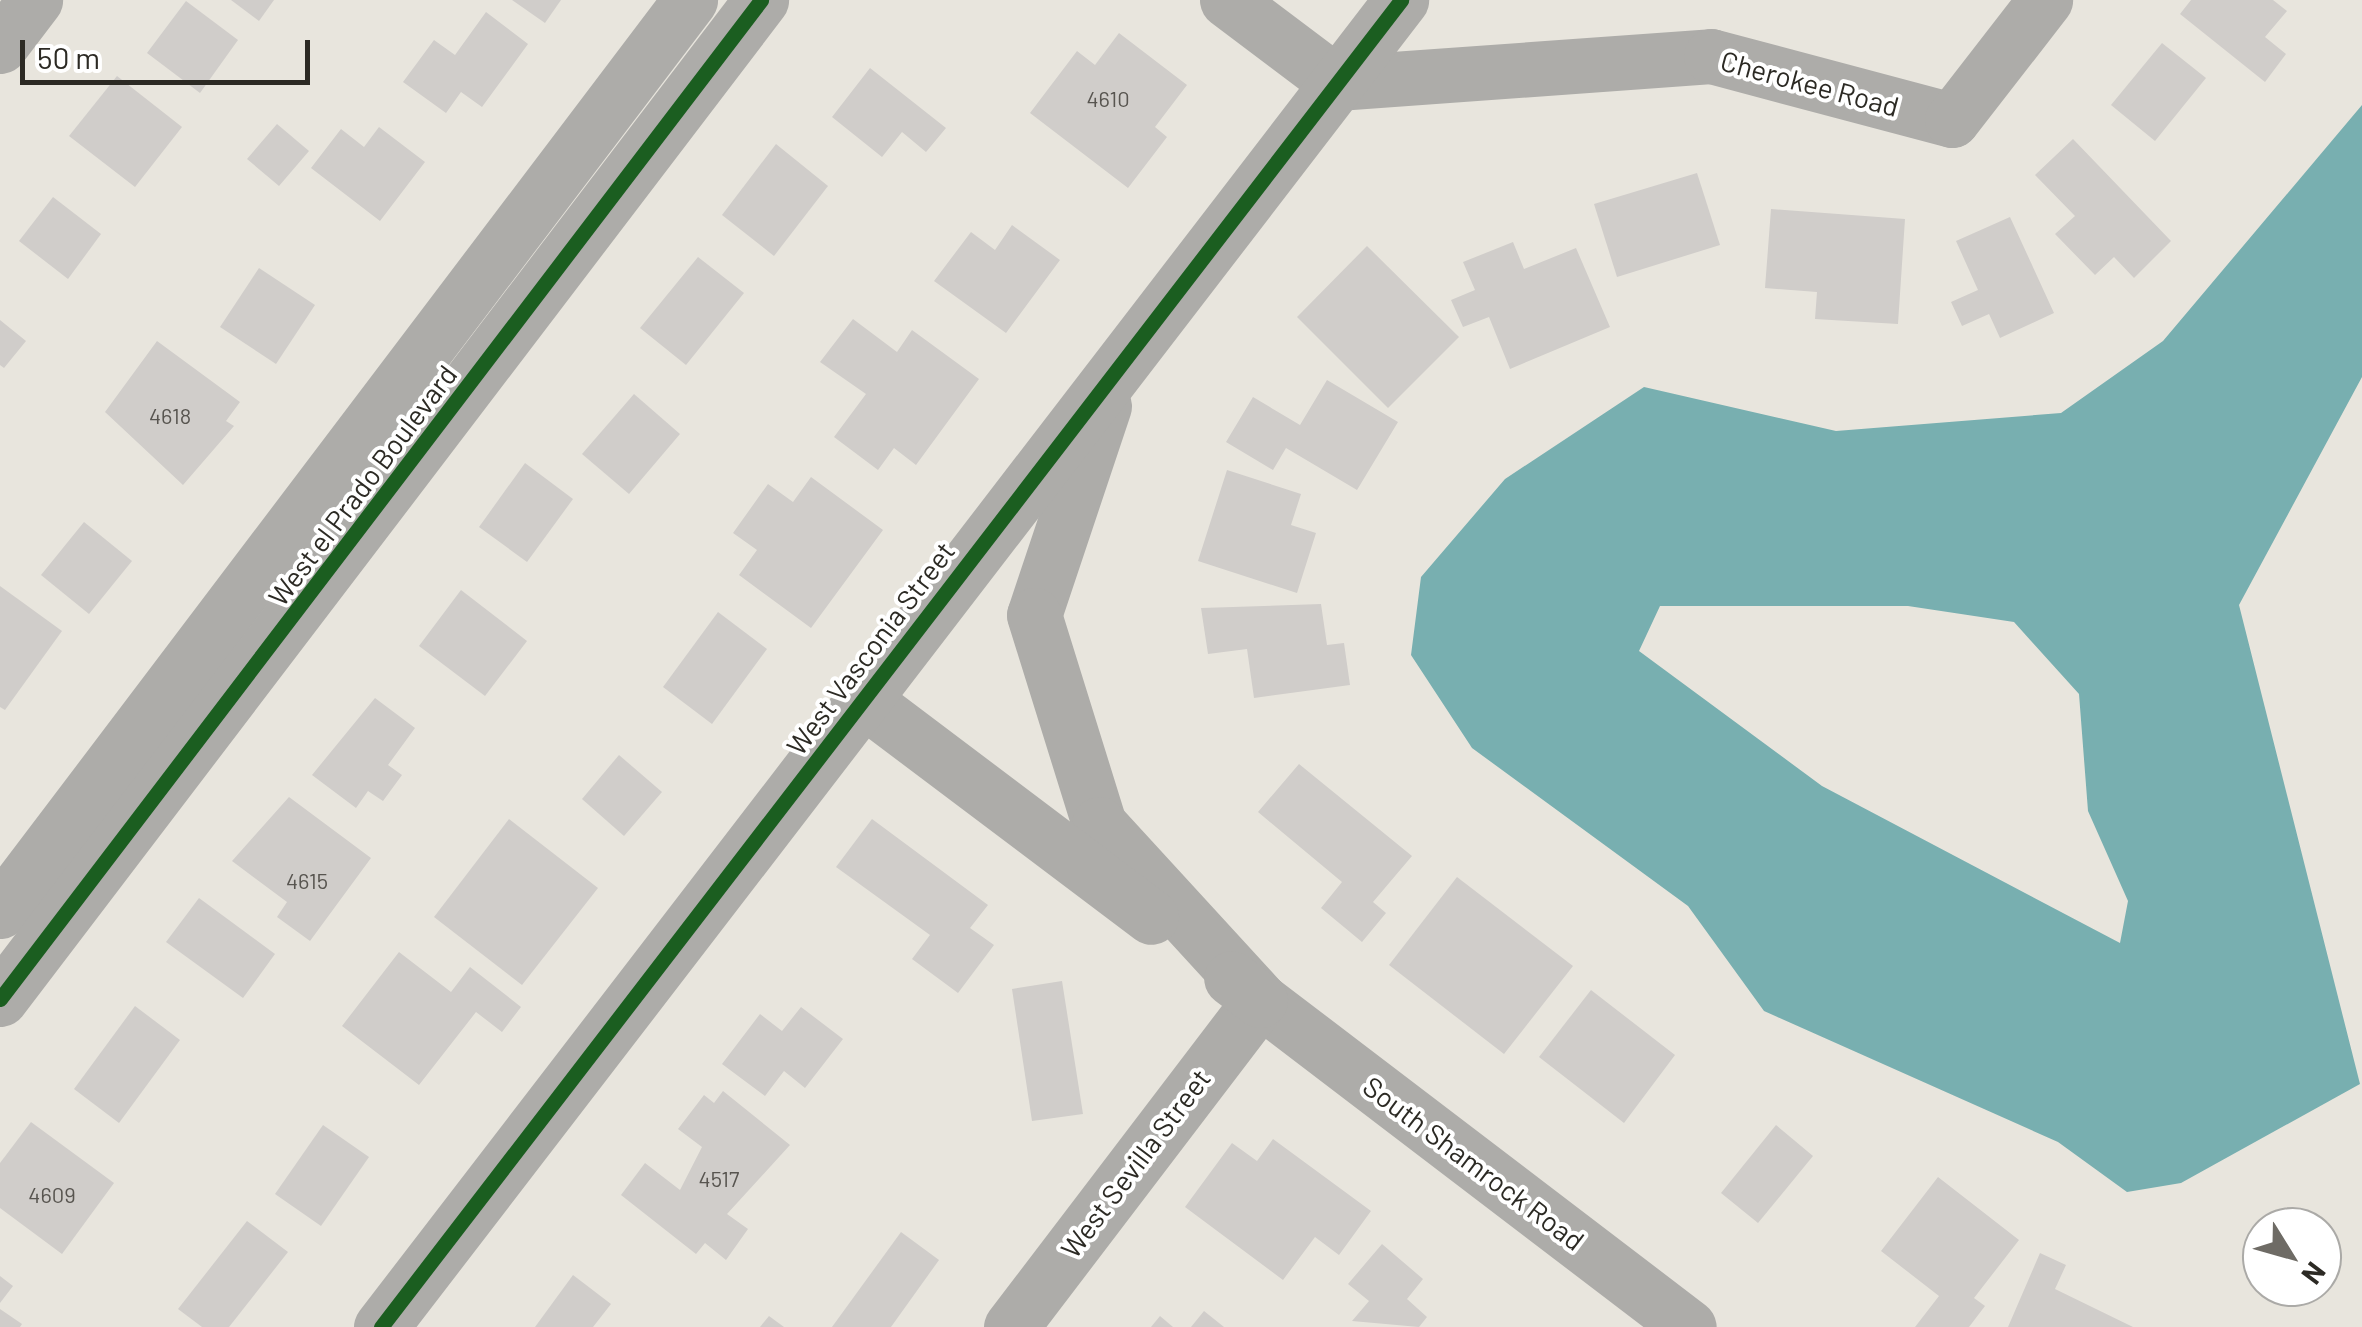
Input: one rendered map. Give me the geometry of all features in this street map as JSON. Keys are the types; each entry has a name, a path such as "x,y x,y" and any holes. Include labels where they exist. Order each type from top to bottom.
{"street":[{"name":"West el Prado Boulevard","path":"0,911 413,360 690,0"},
{"name":"West el Prado Boulevard","path":"7,975 464,394 761,0"},
{"path":"1226,0 1337,83"},
{"name":"West Vasconia Street","path":"381,1327 1401,0"},
{"name":"Cherokee Road","path":"1337,83 1711,56 1952,120 2045,0"},
{"path":"413,360 464,394"},
{"name":"South Shamrock Road","path":"1117,366 1034,615 1099,824 1260,1000"},
{"name":"South Shamrock Road","path":"862,699 1689,1327"},
{"name":"West Sevilla Street","path":"1011,1327 1260,1000"}],"water":[{"path":"2362,105 2362,377 2239,605 2360,1084 2181,1183 2127,1192 2058,1142 1764,1011 1688,906 1472,748 1411,655 1421,577 1505,479 1644,387 1836,431 2061,413 2163,341","holes":["1660,606 1908,606 2014,622 2079,694 2088,811 2128,901 2120,943 1822,786 1639,651"]}],"building":[{"path":"231,0 274,0 259,21"},
{"path":"512,0 561,0 545,23"},
{"path":"2191,0 2273,0 2287,11 2265,37 2286,54 2265,82 2180,14"},
{"path":"186,1 238,40 200,93 147,53"},
{"path":"486,12 528,44 482,107 461,92 446,113 403,82 434,40 455,55"},
{"path":"1119,33 1187,85 1155,127 1167,137 1128,188 1030,113 1077,51 1095,65"},
{"path":"2162,43 2206,78 2155,141 2111,105"},
{"path":"870,68 946,128 926,152 902,132 882,157 832,117"},
{"path":"117,76 182,127 135,187 69,136"},
{"path":"277,124 309,151 279,186 247,159"},
{"path":"379,127 425,162 380,221 311,168 341,129 364,147"},
{"path":"2073,139 2171,241 2134,278 2114,257 2095,275 2055,234 2075,216 2035,175"},
{"path":"776,144 828,186 774,256 722,215"},
{"path":"1697,173 1720,245 1617,277 1594,204"},
{"path":"53,197 101,234 68,279 19,241"},
{"path":"1771,209 1905,219 1898,324 1815,319 1817,292 1765,288"},
{"path":"2010,217 2054,313 2000,338 1989,314 1962,326 1951,302 1978,290 1956,241"},
{"path":"1012,225 1060,260 1006,333 934,281 971,232 995,250"},
{"path":"1513,242 1524,269 1576,248 1610,327 1510,369 1489,317 1463,327 1451,300 1475,290 1463,262"},
{"path":"1367,246 1459,337 1388,408 1297,317"},
{"path":"698,257 744,293 686,365 640,328"},
{"path":"259,268 315,305 276,364 220,327"},
{"path":"853,319 897,352 912,330 979,379 916,465 894,448 878,470 834,437 866,394 820,362"},
{"path":"0,320 26,341 4,368 0,365"},
{"path":"157,341 240,402 226,421 234,426 183,485 105,412"},
{"path":"1327,380 1398,422 1357,490 1286,448 1273,470 1226,442 1253,397 1300,425"},
{"path":"634,394 680,434 629,494 582,454"},
{"path":"525,463 573,499 527,562 479,527"},
{"path":"1227,470 1301,494 1291,525 1316,533 1297,593 1198,561"},
{"path":"811,477 883,530 811,628 739,575 757,550 733,533 768,484 793,502"},
{"path":"84,522 132,561 89,614 41,575"},
{"path":"0,586 62,631 5,710 0,707"},
{"path":"461,590 527,641 485,696 419,646"},
{"path":"1321,604 1327,645 1344,643 1350,685 1254,698 1247,649 1208,654 1201,608"},
{"path":"718,612 767,649 712,724 663,687"},
{"path":"375,698 415,728 388,765 402,775 383,801 368,791 356,808 312,775"},
{"path":"619,755 662,792 624,836 582,799"},
{"path":"1299,764 1412,856 1373,902 1386,913 1362,942 1321,908 1342,882 1258,812"},
{"path":"289,797 371,858 310,941 277,917 287,902 232,861"},
{"path":"509,819 598,888 522,985 434,917"},
{"path":"872,819 988,905 970,928 994,945 958,993 912,959 930,935 836,867"},
{"path":"1457,877 1573,966 1504,1054 1389,965"},
{"path":"199,898 275,954 243,998 166,942"},
{"path":"399,952 451,992 470,967 521,1007 502,1032 476,1012 419,1085 342,1026"},
{"path":"1062,981 1083,1114 1032,1121 1012,989"},
{"path":"1591,990 1675,1055 1624,1123 1539,1057"},
{"path":"135,1006 180,1040 119,1123 74,1089"},
{"path":"801,1007 843,1039 805,1088 784,1071 765,1096 722,1064 760,1014 782,1031"},
{"path":"723,1091 790,1145 727,1214 748,1229 726,1260 705,1243 696,1254 621,1195 645,1163 680,1190 702,1147 678,1129 704,1095 714,1103"},
{"path":"31,1122 114,1183 62,1254 0,1208 0,1163"},
{"path":"323,1125 369,1157 321,1226 275,1194"},
{"path":"1776,1125 1813,1156 1758,1223 1721,1193"},
{"path":"1273,1139 1371,1211 1339,1255 1315,1237 1283,1280 1185,1207 1232,1143 1257,1161"},
{"path":"1938,1177 2019,1240 1974,1298 1985,1306 1969,1327 1915,1327 1939,1296 1881,1251"},
{"path":"247,1221 288,1252 229,1327 202,1327 178,1309"},
{"path":"901,1232 939,1260 891,1327 832,1327"},
{"path":"1382,1244 1423,1279 1407,1299 1427,1317 1419,1327 1352,1321 1369,1301 1348,1284"},
{"path":"2040,1253 2066,1265 2055,1289 2133,1327 2008,1327"},
{"path":"573,1275 611,1304 593,1327 535,1327"},
{"path":"0,1276 13,1286 0,1303"},
{"path":"0,1309 22,1324 20,1327 0,1327"},
{"path":"1204,1311 1224,1327 1191,1327"},
{"path":"769,1316 784,1327 760,1327"},
{"path":"1160,1316 1173,1327 1151,1327"}],"cycle path":[{"path":"0,999 761,0"},
{"path":"381,1327 1401,0"}]}
